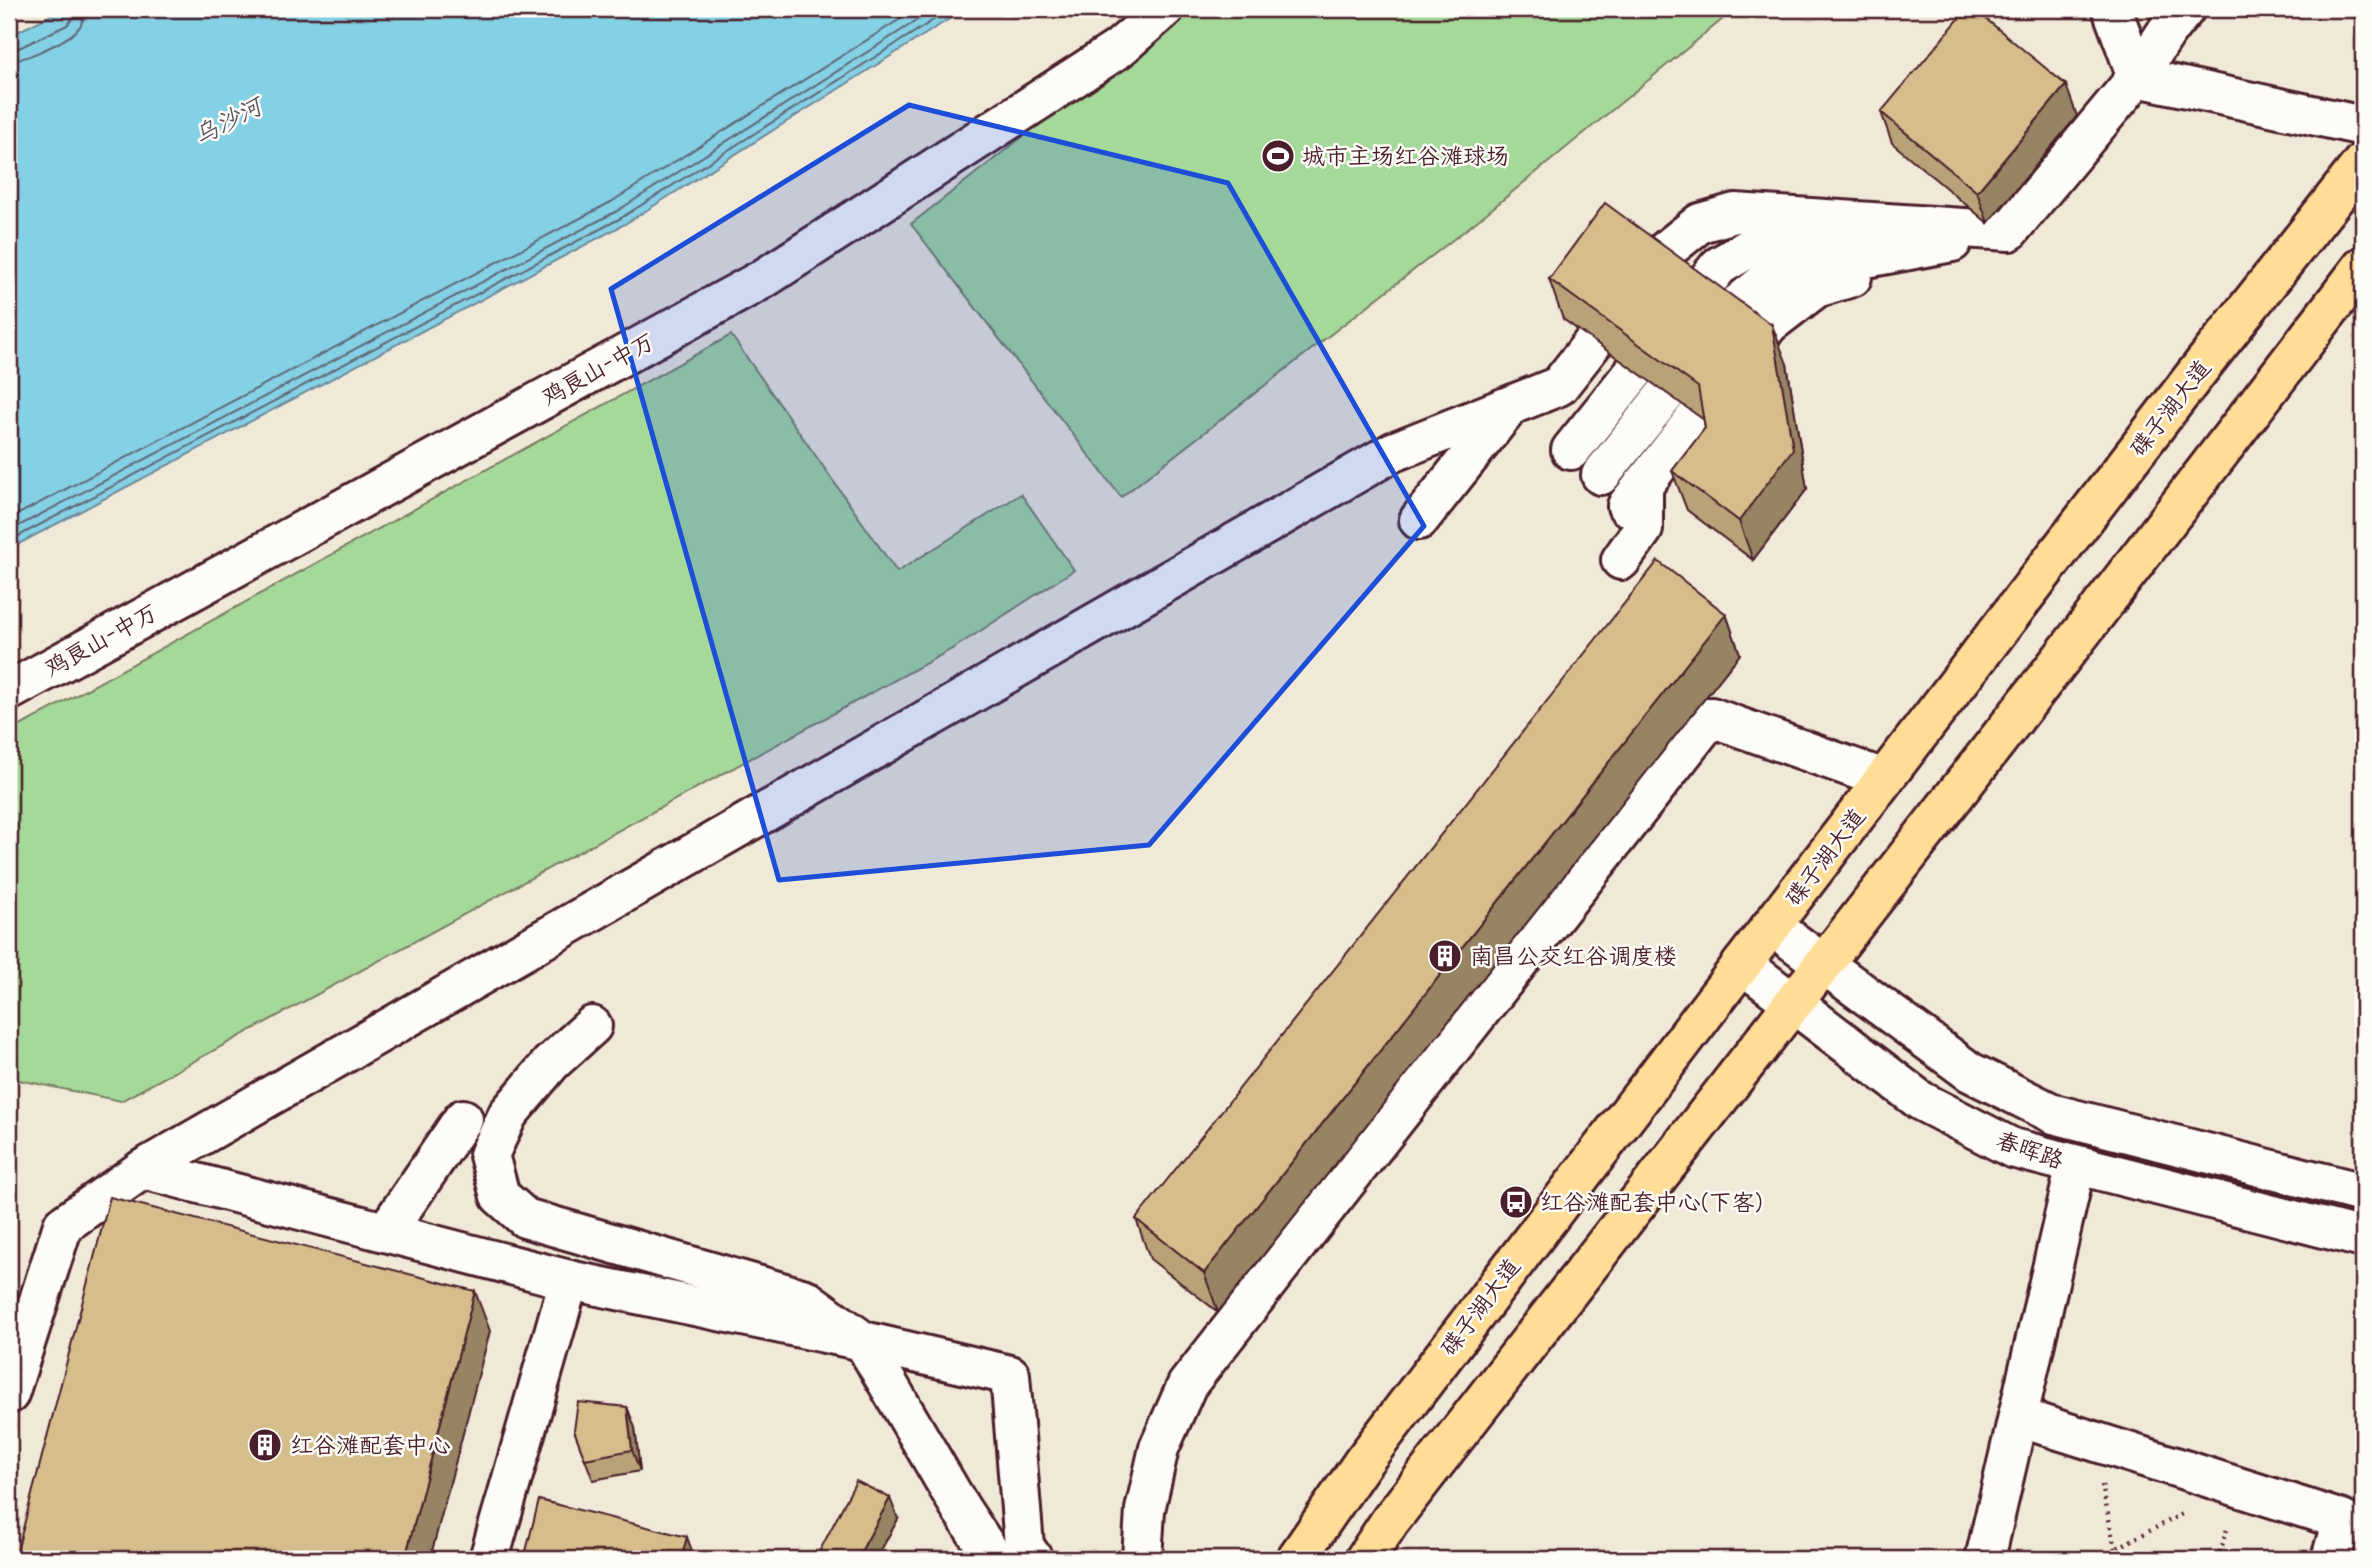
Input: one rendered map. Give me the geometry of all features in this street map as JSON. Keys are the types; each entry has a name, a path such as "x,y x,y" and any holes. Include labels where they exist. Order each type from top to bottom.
{"main road":[{"name":"碟子湖大道","path":"1296,1559 1363,1461 1742,964 2194,376 2363,162"},
{"path":"1365,1559 1390,1521 2363,266"}],"street":[{"name":"鸡良山-中万","path":"9,691 763,279 1118,49 1164,9"},
{"path":"2112,9 2137,77"},
{"path":"1621,560 1643,529 1635,496 1769,324 1816,288 2009,231 2137,77 2169,28 2185,9"},
{"path":"2137,77 2363,126"},
{"path":"9,1394 63,1225 142,1169 1393,452 1559,386 1664,252 1700,223 1735,213 2009,231"},
{"path":"1571,450 1719,265 1746,250 2009,231"},
{"path":"1601,475 1737,305 1764,283 1801,270 2009,231"},
{"path":"1419,520 1510,406"},
{"path":"1142,1559 1145,1510 1159,1448 1187,1385 1711,717 1884,779"},
{"name":"春晖路","path":"1772,926 1970,1072 2054,1114 2363,1193"},
{"name":"春晖路","path":"1742,964 1921,1101 2012,1148 2363,1238"},
{"path":"592,1026 551,1063 508,1114 489,1154 500,1196 524,1218 805,1299 863,1341 961,1509 994,1559"},
{"path":"386,1232 463,1119"},
{"path":"1985,1559 2076,1165"},
{"path":"142,1169 569,1280 863,1341 1010,1376 1024,1546 1033,1559"},
{"path":"489,1559 569,1280"},
{"path":"2018,1417 2342,1520 2331,1559"}],"path":[{"path":"2094,1441 2115,1549 2111,1559"},
{"path":"2115,1549 2138,1535 2239,1488"}],"highlighted area":[{"path":"909,105 1228,183 1424,526 1149,845 779,880 611,289"}],"green space":[{"path":"1186,9 1735,9 1477,221 1121,497 911,224"},
{"path":"731,335 897,572 1021,494 1074,570 954,648 121,1101 9,1078 9,732"}],"water":[{"name":"乌沙河","path":"965,9 625,224 9,549 9,36 59,11"}],"building":[{"path":"1967,9 1974,9 2066,85 1977,192 1881,112"},
{"path":"1605,203 1772,325 1793,449 1739,521 1672,471 1705,428 1698,387 1549,279"},
{"path":"1658,561 1726,614 1204,1273 1136,1219"},
{"name":"红谷滩配套中心","path":"110,1197 475,1291 405,1559 15,1559"},
{"path":"578,1402 627,1407 632,1450 585,1459 574,1430"},
{"path":"856,1481 890,1498 857,1559 828,1559 818,1554"},
{"path":"539,1500 687,1537 681,1559 524,1559"}],"place":[{"name":"城市主场红谷滩球场","path":"1278,156"},
{"name":"南昌公交红谷调度楼","path":"1445,956"},
{"name":"红谷滩配套中心(下客)","path":"1516,1202"},
{"name":"红谷滩配套中心","path":"265,1445"}]}
